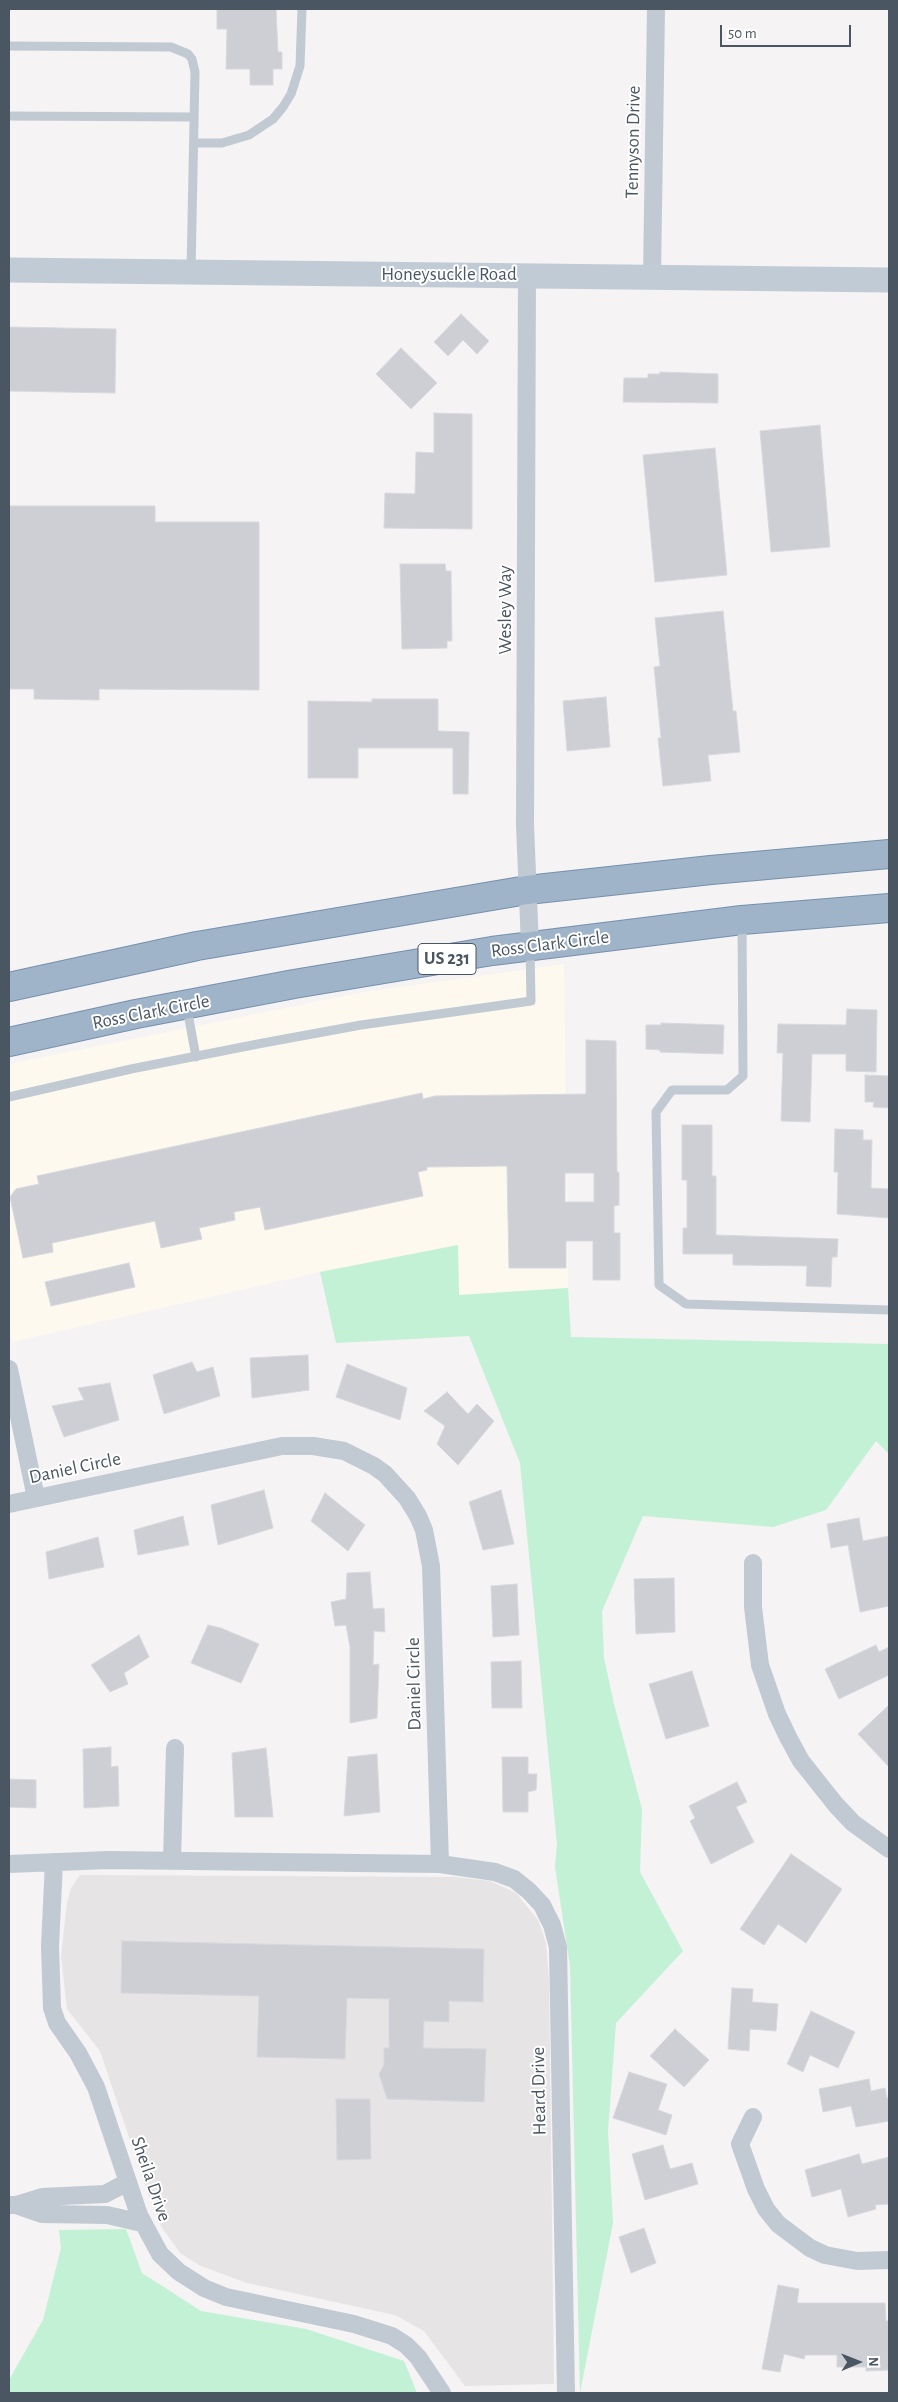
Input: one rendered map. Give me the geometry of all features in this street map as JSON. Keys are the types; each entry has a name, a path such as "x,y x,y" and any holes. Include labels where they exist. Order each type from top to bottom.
{"highway":[{"path":"9,987 197,946 527,890 711,870 889,854"},
{"name":"Ross Clark Circle","path":"9,1042 304,982 530,946 742,920 889,908"}],"main road":[{"name":"Honeysuckle Road","path":"9,270 527,274 889,280"}],"street":[{"name":"Tennyson Drive","path":"652,277 656,9"},
{"name":"Wesley Way","path":"527,274 527,890 530,946"},
{"path":"9,1368 36,1498"},
{"name":"Daniel Circle","path":"9,1504 282,1446 313,1446 344,1451 374,1466 385,1474 407,1498 418,1516 424,1530 431,1566 440,1864"},
{"path":"753,1563 754,1615 760,1664 777,1714 802,1761 836,1805 853,1822 889,1850"},
{"path":"172,1861 174,1748"},
{"path":"9,1864 172,1861 440,1864"},
{"name":"Sheila Drive","path":"54,1862 50,1946 52,2008 58,2024 78,2053 96,2087 142,2223 160,2254 179,2272 204,2288 252,2303 354,2324 392,2336 418,2356 442,2393"},
{"name":"Heard Drive","path":"440,1864 495,1872 514,1879 542,1904 552,1925 558,1947 566,2393"},
{"path":"753,2117 740,2144 756,2189 766,2209 778,2224 810,2248 826,2255 857,2261 889,2260"},
{"path":"12,2205 42,2196 105,2194 128,2182"},
{"path":"12,2205 42,2214 107,2215 142,2223"}],"lane":[{"path":"194,143 222,143 249,135 273,119 283,107 291,94 300,66 302,9"},
{"path":"9,46 177,48 188,54 194,65 191,272"},
{"path":"9,116 194,117"},
{"path":"742,920 743,1076 726,1090 672,1090 656,1112 658,1285 686,1304 889,1310"},
{"path":"9,1097 196,1057 361,1025 531,1002 530,946"},
{"path":"186,1005 196,1057"}],"shaded area":[{"path":"564,964 568,1288 459,1295 457,1245 320,1272 12,1342 9,1325 9,1064 364,992"},
{"path":"80,1875 455,1877 490,1881 516,1893 538,1920 546,1943 549,1980 554,2384 465,2386 424,2331 395,2315 247,2283 201,2266 181,2254 162,2228 149,2197 100,2051 67,2009 61,1956 67,1903 71,1888"}],"green space":[{"path":"458,1245 459,1295 568,1288 571,1337 889,1344 889,1454 876,1441 826,1510 773,1527 643,1516 602,1611 604,1658 614,1704 642,1809 640,1872 683,1951 616,2023 608,2131 613,2223 580,2393 570,1966 555,1867 557,1844 520,1463 469,1336 336,1343 320,1272"},
{"path":"126,2229 142,2273 201,2311 306,2329 404,2361 417,2393 9,2393 9,2380 43,2320 61,2248 59,2230"}],"building":[{"path":"217,9 276,9 278,52 282,52 282,69 273,69 273,85 250,85 250,69 226,69 227,29 217,29"},
{"path":"461,314 489,341 477,354 463,340 448,356 434,342"},
{"path":"9,327 116,329 115,393 9,391"},
{"path":"401,348 437,383 411,409 376,374"},
{"path":"660,372 718,374 718,403 623,402 624,378 648,378 648,374 660,374"},
{"path":"434,413 472,414 472,529 384,528 385,493 415,494 416,452 434,453"},
{"path":"820,425 830,547 771,552 760,431"},
{"path":"715,448 727,575 655,582 643,455"},
{"path":"9,506 155,506 155,522 259,522 259,690 99,689 99,700 34,699 34,689 9,689"},
{"path":"400,564 445,564 446,571 451,571 452,641 447,641 447,648 402,649"},
{"path":"723,611 733,711 736,711 740,752 708,755 711,781 663,786 658,738 661,738 654,667 660,666 655,618"},
{"path":"606,697 610,747 567,751 563,701"},
{"path":"372,699 438,699 438,731 469,732 468,794 453,794 453,748 358,748 358,778 308,778 308,701 372,702"},
{"path":"847,1009 877,1010 876,1072 846,1071 846,1054 812,1054 810,1122 781,1121 783,1053 777,1053 778,1024 846,1025"},
{"path":"661,1023 724,1025 723,1054 660,1052 660,1050 646,1049 646,1025 661,1025"},
{"path":"586,1040 616,1041 619,1205 614,1206 614,1233 620,1233 620,1280 593,1280 593,1241 566,1241 566,1268 509,1268 507,1166 427,1167 427,1170 418,1172 423,1196 265,1230 260,1207 234,1212 235,1220 199,1228 202,1239 161,1248 155,1221 52,1243 53,1252 23,1258 10,1197 16,1189 39,1184 37,1176 422,1093 423,1099 435,1096 586,1094","holes":["565,1173 594,1173 594,1202 565,1202"]},
{"path":"865,1075 889,1076 889,1108 873,1107 874,1102 865,1102"},
{"path":"682,1125 712,1125 712,1176 716,1176 716,1235 838,1239 837,1257 832,1257 831,1287 806,1286 807,1266 733,1265 733,1254 683,1254 683,1228 687,1228 687,1180 682,1180"},
{"path":"835,1129 863,1130 863,1140 872,1140 871,1188 889,1189 889,1218 837,1214 838,1172 834,1172"},
{"path":"129,1263 135,1287 51,1306 45,1282"},
{"path":"308,1355 309,1390 252,1398 250,1358"},
{"path":"192,1362 197,1372 213,1367 220,1396 164,1414 153,1375"},
{"path":"347,1364 407,1388 400,1420 336,1397"},
{"path":"110,1383 119,1420 64,1437 52,1406 84,1400 78,1388"},
{"path":"447,1392 468,1414 477,1404 494,1421 458,1465 437,1444 445,1426 424,1411"},
{"path":"264,1490 273,1528 218,1545 211,1505"},
{"path":"501,1490 514,1544 483,1550 469,1502"},
{"path":"325,1493 365,1525 348,1551 311,1521"},
{"path":"183,1516 189,1545 138,1555 134,1530"},
{"path":"859,1518 863,1541 889,1536 889,1606 860,1612 848,1545 831,1548 827,1524"},
{"path":"98,1537 104,1567 49,1579 46,1552"},
{"path":"370,1572 373,1609 384,1608 385,1632 374,1631 373,1665 379,1664 377,1718 350,1723 350,1647 346,1625 335,1626 331,1602 346,1599 347,1573"},
{"path":"674,1578 675,1632 636,1634 634,1579"},
{"path":"517,1584 519,1635 493,1637 491,1586"},
{"path":"208,1625 221,1628 259,1644 241,1683 191,1663"},
{"path":"139,1635 149,1657 124,1673 128,1684 110,1692 91,1665"},
{"path":"876,1645 879,1652 889,1647 889,1675 839,1699 825,1669"},
{"path":"521,1661 522,1708 492,1708 491,1662"},
{"path":"692,1671 709,1726 666,1739 649,1684"},
{"path":"889,1705 889,1767 858,1734"},
{"path":"111,1747 111,1767 118,1766 119,1806 84,1808 83,1749"},
{"path":"266,1748 273,1817 235,1817 232,1753"},
{"path":"377,1754 380,1812 344,1816 348,1757"},
{"path":"502,1757 528,1757 528,1774 537,1774 536,1790 528,1792 528,1812 503,1812"},
{"path":"9,1779 36,1780 36,1808 9,1807"},
{"path":"737,1782 747,1802 736,1807 754,1842 711,1864 690,1821 695,1818 689,1806"},
{"path":"791,1854 842,1889 806,1943 778,1924 764,1945 740,1929"},
{"path":"122,1941 484,1949 483,2002 449,2001 449,2022 424,2021 423,2048 486,2049 484,2102 387,2099 379,2074 384,2065 384,2048 389,2048 389,1999 347,1998 345,2059 257,2057 259,1996 121,1993"},
{"path":"732,1988 753,1989 752,2002 778,2004 776,2031 750,2029 749,2051 728,2049"},
{"path":"811,2011 855,2032 838,2068 810,2055 803,2072 787,2064"},
{"path":"675,2029 709,2060 684,2087 650,2056"},
{"path":"629,2072 667,2084 658,2110 672,2115 666,2135 613,2118"},
{"path":"869,2079 871,2091 885,2088 887,2098 889,2098 889,2121 856,2127 851,2106 823,2112 819,2089"},
{"path":"336,2099 370,2099 371,2159 337,2160"},
{"path":"663,2145 670,2169 692,2163 698,2184 645,2200 632,2154"},
{"path":"859,2154 862,2164 889,2157 889,2204 875,2205 876,2209 848,2217 841,2189 812,2197 805,2170"},
{"path":"644,2228 656,2263 631,2273 619,2237"},
{"path":"778,2285 799,2289 797,2303 885,2303 886,2321 889,2321 889,2370 866,2371 866,2367 837,2367 837,2355 805,2355 804,2359 784,2354 780,2372 762,2369"}]}
